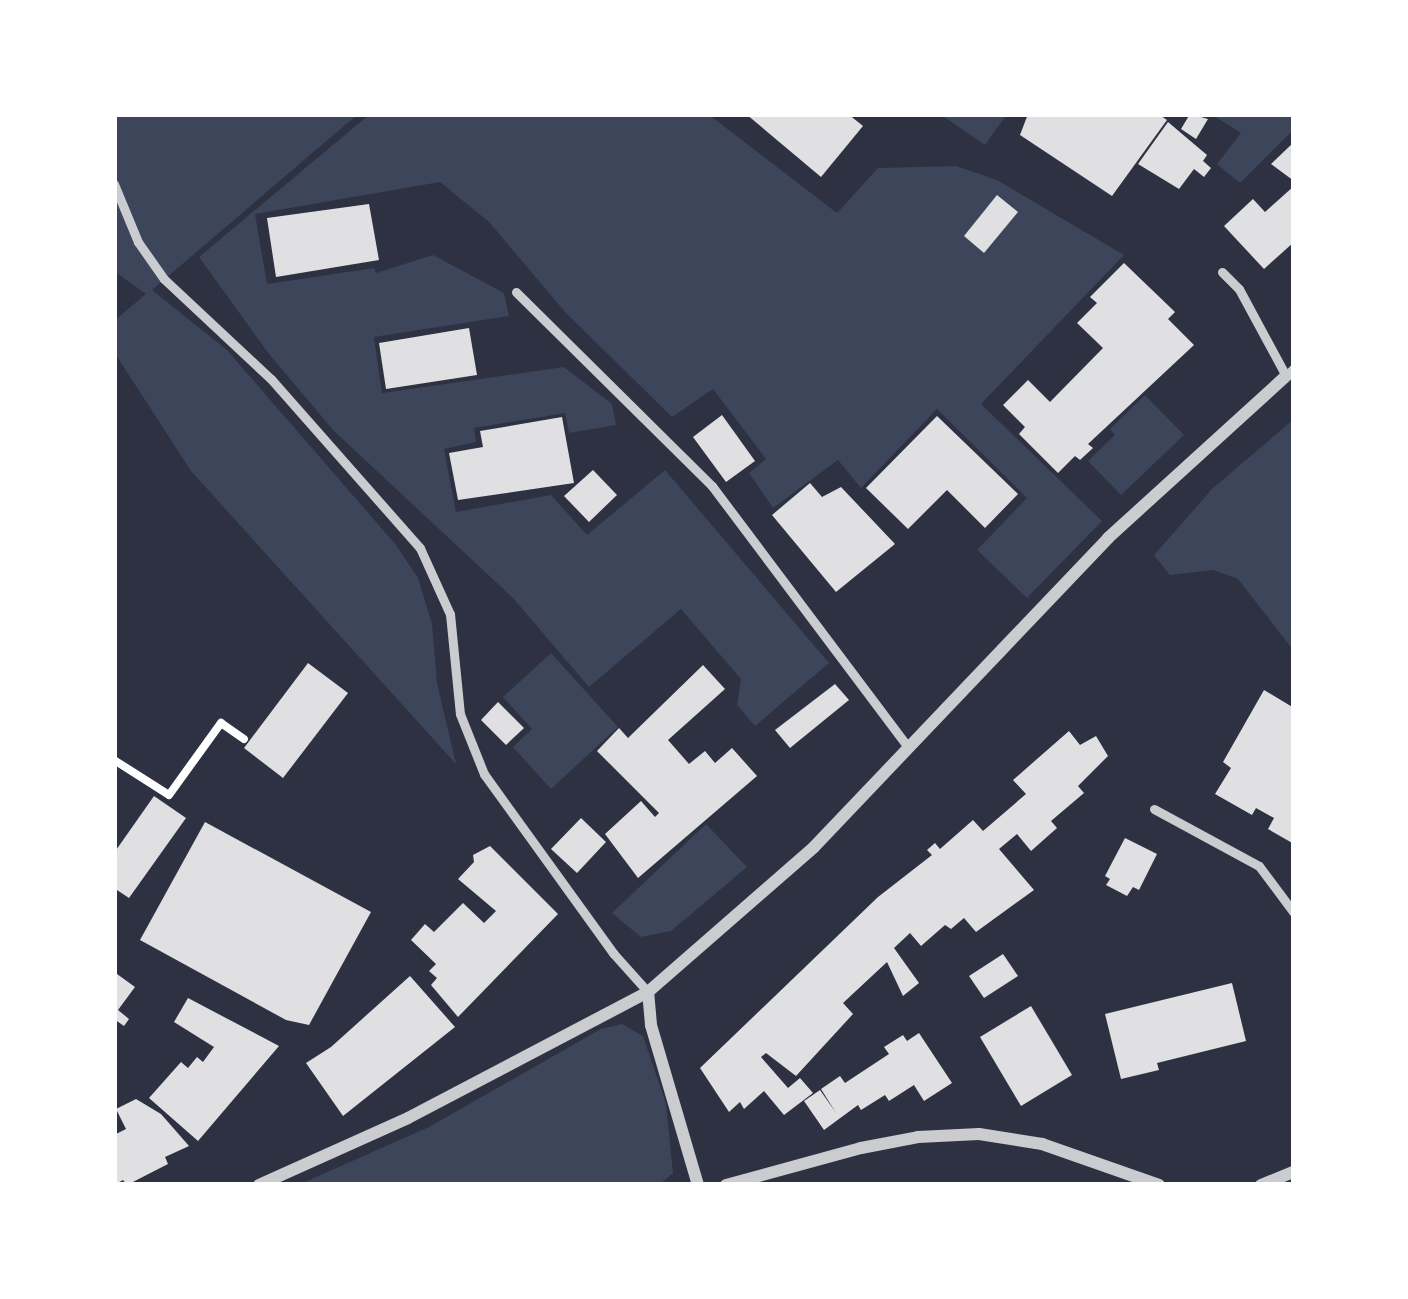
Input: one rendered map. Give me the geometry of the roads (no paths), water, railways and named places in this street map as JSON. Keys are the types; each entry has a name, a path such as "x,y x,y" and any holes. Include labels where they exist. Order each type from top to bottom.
{"street":[{"path":"259,1185 408,1118 648,992 814,847 1108,538 1290,372"},
{"path":"648,992 651,1025 698,1185"},
{"path":"726,1185 880,1144 979,1134 1042,1144 1159,1185"},
{"path":"1261,1185 1294,1172"}],"lane":[{"path":"114,184 151,263 298,408 420,548 450,614 460,714 484,774 613,953 648,992"},
{"path":"1222,272 1239,289 1290,372"},
{"path":"517,292 712,486 908,747"},
{"path":"1154,808 1259,866 1294,913"}]}
